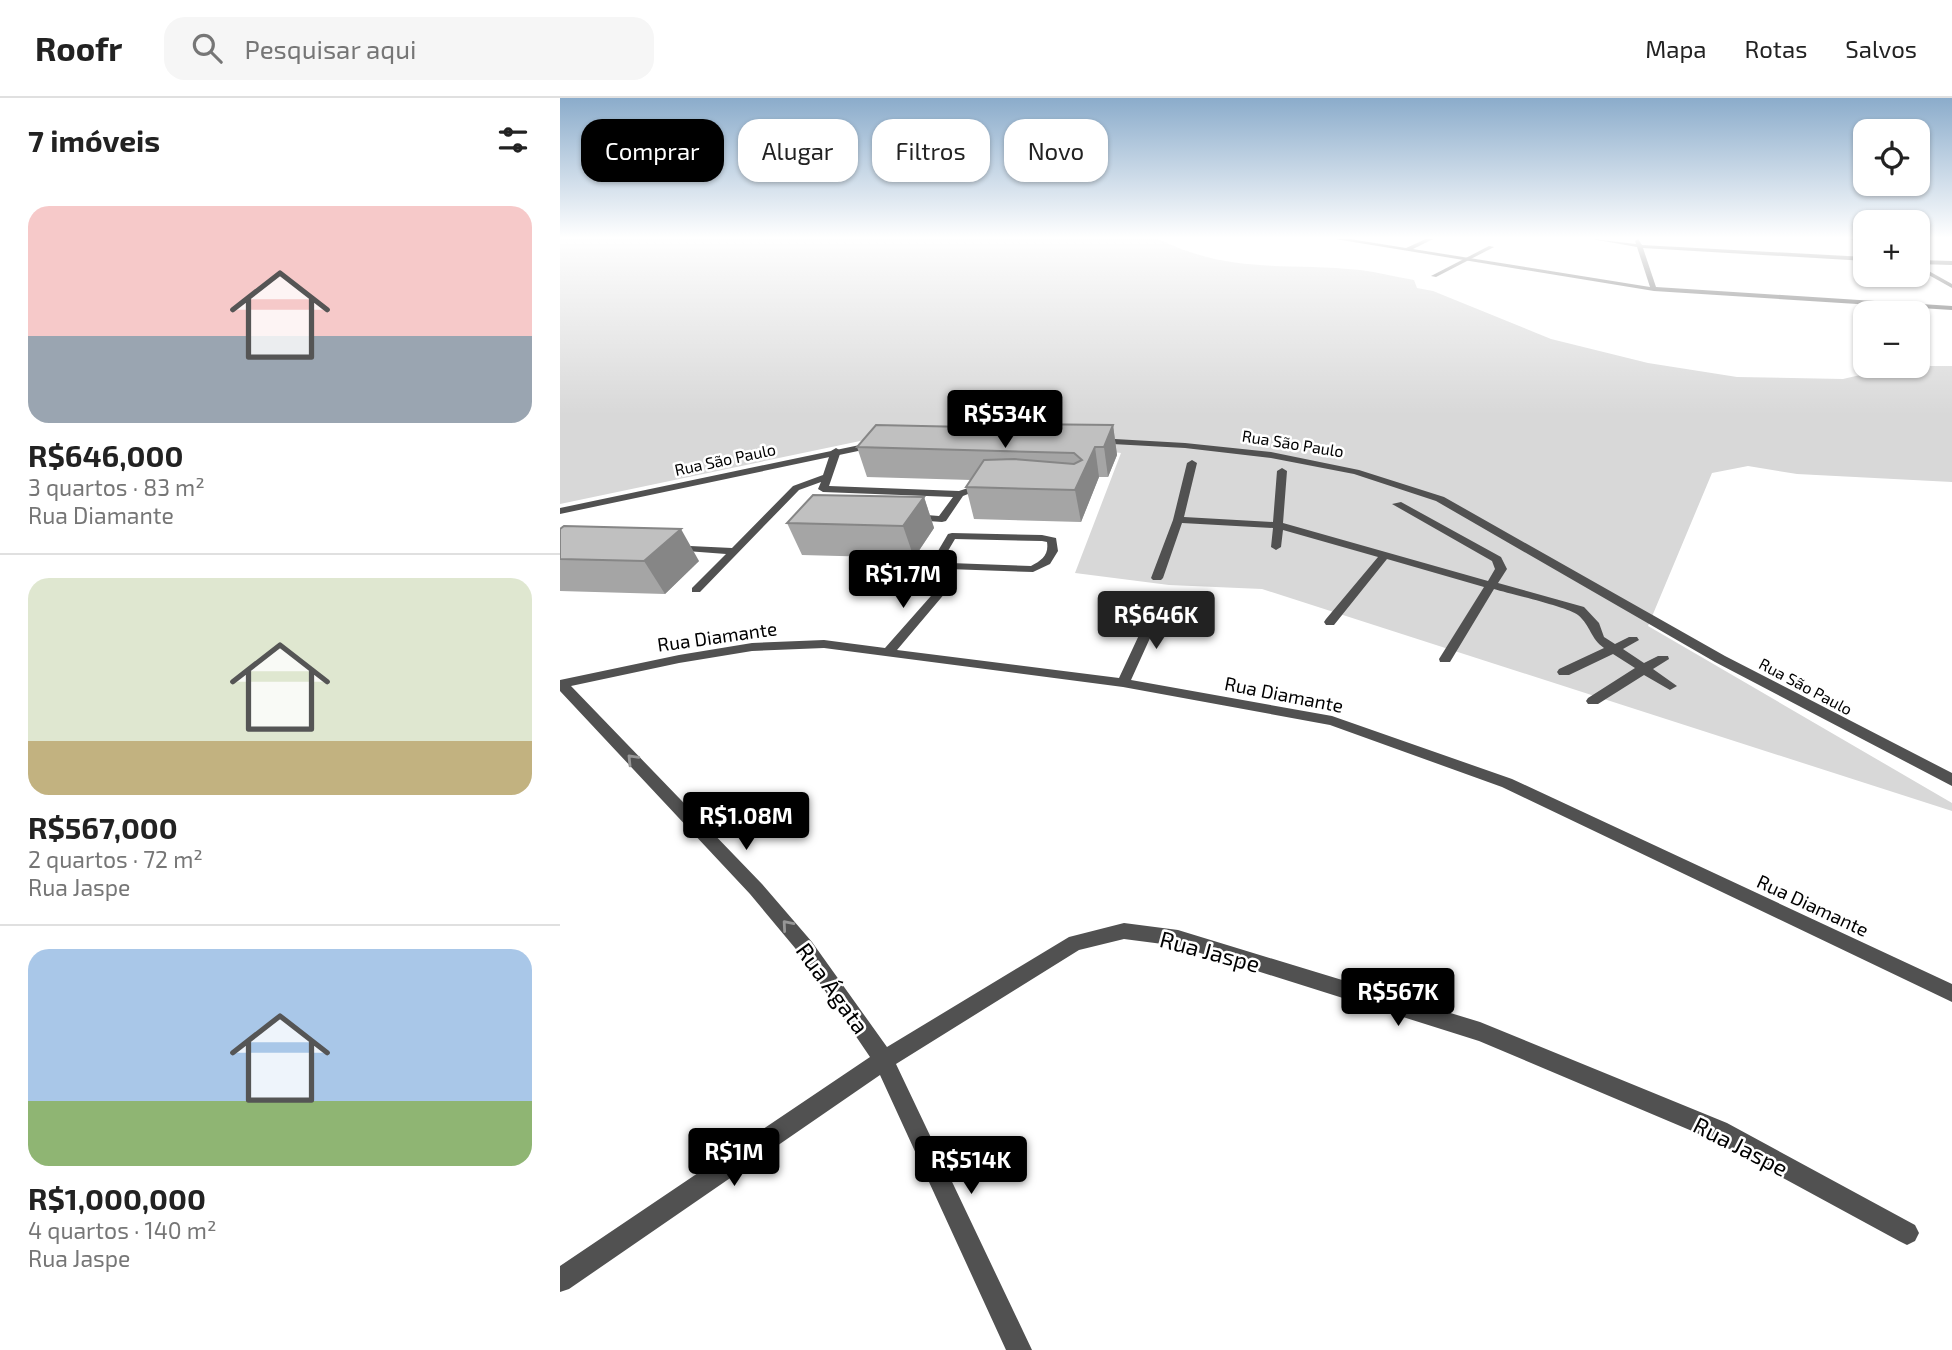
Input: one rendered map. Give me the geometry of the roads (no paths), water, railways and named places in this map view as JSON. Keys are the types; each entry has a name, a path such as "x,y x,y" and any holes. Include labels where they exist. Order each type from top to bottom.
{"street":[{"path":"1786,297 1952,308"},
{"name":"Rua São Paulo","path":"1091,441 1250,451 1304,458 1396,481 1440,499 1720,659 1952,780"},
{"name":"Rua São Paulo","path":"560,511 882,443"},
{"path":"836,451 822,494 960,494 989,485"},
{"path":"1157,578 1178,520 1192,463"},
{"path":"1276,547 1282,471"},
{"path":"696,590 796,488 828,476"},
{"path":"942,519 960,494"},
{"path":"1397,504 1497,559 1501,569 1445,659"},
{"path":"901,516 942,519"},
{"path":"942,519 953,536"},
{"path":"1178,520 1278,525 1580,610 1593,623 1599,639 1670,686"},
{"path":"953,536 1042,538 1052,540 1054,545 1051,558 1033,569 948,566 940,562 940,556 953,536"},
{"path":"654,546 735,551"},
{"path":"1329,622 1385,555"},
{"path":"888,652 942,590"},
{"path":"1123,683 1159,605"},
{"path":"1564,672 1633,640"},
{"name":"Rua Diamante","path":"560,684 752,647 824,644 1123,683 1332,721 1507,783 1950,986"},
{"path":"1593,701 1663,659"},
{"name":"Rua Ágata","path":"560,684 806,948 884,1060 1019,1350"},
{"name":"Rua Jaspe","path":"560,1280 884,1060 1075,943 1124,931 1178,938 1493,1038 1719,1131 1907,1233"}]}
